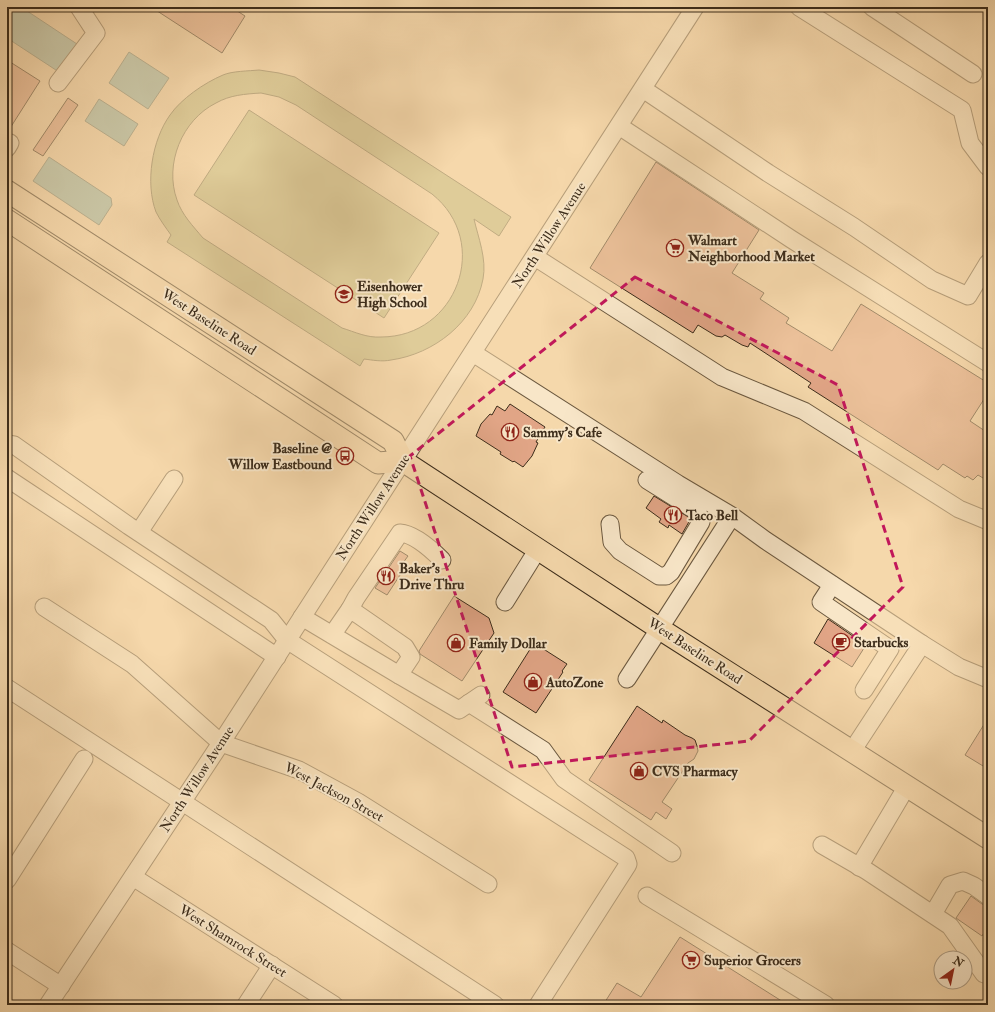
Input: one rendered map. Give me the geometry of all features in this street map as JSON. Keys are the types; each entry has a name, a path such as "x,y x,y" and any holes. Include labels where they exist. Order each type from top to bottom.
{"main road":[{"name":"West Baseline Road","path":"7,192 393,441 403,461 660,629 988,838"},
{"name":"West Baseline Road","path":"7,220 378,462 403,461"}],"street":[{"path":"58,84 96,33 79,7"},
{"name":"North Willow Avenue","path":"48,1005 277,657 695,7"},
{"path":"799,7 962,110 970,143 988,167"},
{"path":"872,7 973,74"},
{"path":"642,89 768,173 854,227 932,280 968,296 988,263"},
{"path":"619,126 791,239 988,363"},
{"path":"535,257 722,377 804,411 960,509 988,521"},
{"path":"473,353 678,484 732,516 765,540 922,644 959,667 988,679"},
{"path":"7,444 14,445 139,532 271,620 288,640 626,858 628,864 627,866 538,1005"},
{"path":"7,478 277,657"},
{"path":"139,532 174,479"},
{"path":"610,524 612,542 620,551 659,576 666,576 671,572 701,522 698,512 647,480"},
{"path":"627,679 732,516"},
{"path":"332,635 400,534 407,534 431,550 442,560"},
{"path":"506,602 538,549"},
{"path":"832,585 821,602 890,649 864,690"},
{"name":"West Jackson Street","path":"44,607 132,664 221,743 306,774 358,802 488,884"},
{"path":"350,609 405,647 411,657 399,676"},
{"path":"302,617 399,676 459,710 475,699 543,750 564,779 672,852"},
{"path":"852,751 922,644"},
{"path":"7,688 495,1005"},
{"path":"7,880 84,759"},
{"path":"860,867 907,786"},
{"path":"822,846 860,867 950,926 984,964"},
{"name":"West Shamrock Street","path":"133,877 334,1005"},
{"path":"933,914 950,885 963,881 974,886 988,896"},
{"path":"647,896 826,1005"},
{"path":"7,952 60,986"},
{"path":"246,1005 272,965"}],"highlighted area":[{"path":"635,277 838,385 903,587 749,741 512,767 410,456"}],"shaded area":[{"path":"7,7 21,7 80,46 62,74 7,38"},
{"path":"129,52 169,78 148,109 109,83"},
{"path":"259,70 295,77 511,217 499,236 474,219 482,248 484,264 483,279 479,295 462,322 437,343 407,357 384,361 364,359 360,366 167,242 171,235 156,212 151,188 152,162 164,125 180,103 208,82 227,74","holes":["261,93 279,97 296,105 432,194 450,214 460,237 462,260 458,284 446,304 429,321 407,333 381,337 366,336 342,328 203,238 185,215 177,200 173,172 179,144 185,132 194,120 204,111 221,100 243,94"]},
{"path":"99,99 138,124 124,146 85,121"},
{"path":"249,110 439,233 384,318 194,195"},
{"path":"49,157 111,198 112,205 99,225 33,181"}],"building":[{"path":"151,7 231,7 245,16 222,53"},
{"path":"7,60 40,81 7,133"},
{"path":"68,98 78,105 43,156 33,150"},
{"path":"656,162 759,230 732,273 764,293 760,299 789,318 786,323 832,351 861,304 988,383 988,393 970,421 988,433 988,481 978,475 973,480 967,476 965,478 943,464 938,470 808,387 811,383 750,343 748,347 725,335 722,337 716,336 698,325 693,333 590,268"},
{"name":"Sammy's Cafe","path":"510,404 545,427 536,442 538,443 532,456 523,467 500,454 501,452 476,436 481,424 490,414 492,415 497,406 505,411"},
{"name":"Taco Bell","path":"654,496 690,518 682,534 669,525 668,528 659,522 661,519 646,508"},
{"name":"Baker's Drive Thru","path":"400,551 408,556 400,567 404,569 387,595 375,588"},
{"name":"Family Dollar","path":"454,596 489,618 494,633 462,681 420,654 419,651"},
{"name":"Starbucks","path":"828,619 866,645 852,667 814,643"},
{"name":"AutoZone","path":"534,643 567,664 536,713 503,692"},
{"name":"CVS Pharmacy","path":"637,706 662,723 663,720 695,740 697,746 698,751 694,759 688,763 662,802 672,809 666,819 656,812 651,820 589,780"},
{"path":"988,718 988,769 965,755"},
{"path":"971,896 982,904 988,906 988,926 982,936 956,918"},
{"name":"Superior Grocers","path":"680,937 788,1005 603,1005 617,983 641,997"}],"place":[{"name":"Walmart Neighborhood Market","path":"675,248"},
{"name":"Eisenhower High School","path":"344,294"},
{"name":"Sammy's Cafe","path":"510,432"},
{"name":"Baseline @ Willow Eastbound","path":"345,456"},
{"name":"Taco Bell","path":"673,515"},
{"name":"Baker's Drive Thru","path":"386,576"},
{"name":"Starbucks","path":"841,642"},
{"name":"Family Dollar","path":"456,643"},
{"name":"AutoZone","path":"533,682"},
{"name":"CVS Pharmacy","path":"639,771"},
{"name":"Superior Grocers","path":"691,960"}]}
